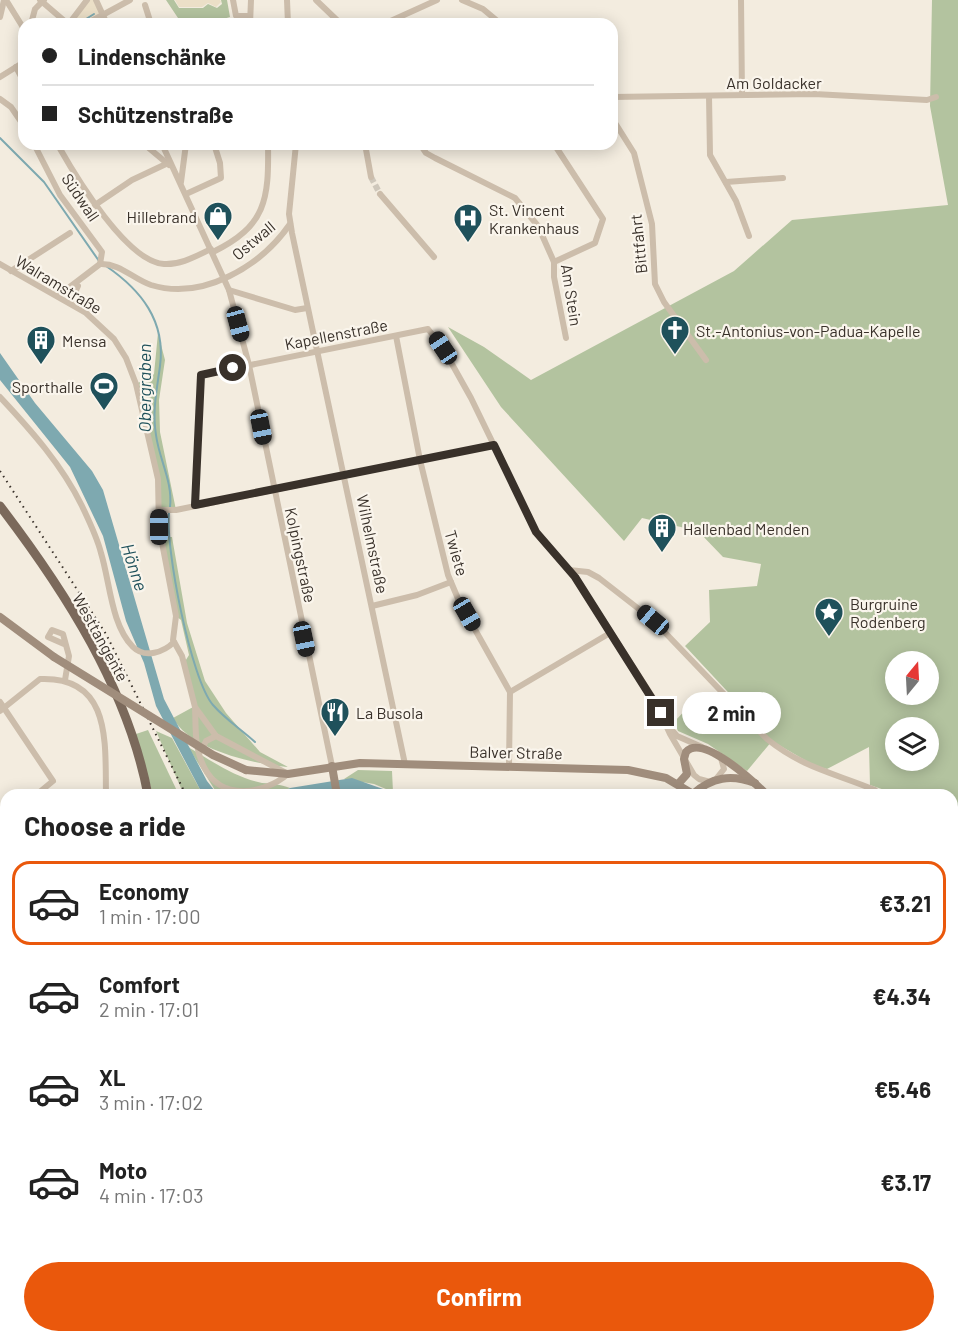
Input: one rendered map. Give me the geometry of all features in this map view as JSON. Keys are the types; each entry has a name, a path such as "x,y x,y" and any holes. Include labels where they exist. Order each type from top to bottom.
{"main road":[{"name":"Westtangente","path":"0,506 80,626 112,684 140,761 147,789"}],"street":[{"path":"0,17 5,0"},
{"path":"5,0 18,20"},
{"path":"73,18 87,0"},
{"path":"96,0 104,18"},
{"path":"96,18 130,0"},
{"path":"233,0 236,16 250,16 251,0"},
{"path":"287,0 288,18"},
{"path":"316,0 329,18"},
{"path":"397,18 437,0"},
{"path":"462,0 483,9 494,18"},
{"path":"741,0 742,94"},
{"path":"33,18 35,9 42,1 61,18"},
{"path":"145,5 149,18"},
{"path":"0,77 16,67 18,71"},
{"name":"Am Goldacker","path":"618,97 814,94 927,100 936,96"},
{"path":"709,96 710,155 736,201 749,236"},
{"path":"0,99 11,107 18,117"},
{"name":"Bittfahrt","path":"618,128 634,153 652,224 655,284 669,310 706,360"},
{"name":"Südwall","path":"37,150 60,195 103,255 98,265"},
{"path":"63,150 95,205 140,255 153,262 166,265 183,262 241,237 256,220 266,189 268,150"},
{"path":"151,150 175,170"},
{"name":"Kolpingstraße","path":"165,150 181,182 190,192 229,290 249,365 332,766"},
{"path":"181,182 187,150"},
{"path":"190,192 221,178 215,150"},
{"name":"Ostwall","path":"224,280 267,250 290,224 296,150"},
{"path":"366,150 371,177"},
{"name":"Am Stein","path":"424,150 515,198 538,226 554,262 554,277 566,338"},
{"path":"554,262 595,243 603,219 558,150"},
{"path":"95,205 132,180 166,164"},
{"path":"726,182 783,178"},
{"path":"380,194 434,257"},
{"name":"Wilhelmstraße","path":"290,224 405,764"},
{"path":"11,271 70,233"},
{"name":"Walramstraße","path":"0,264 70,303 106,330 129,364 155,463 162,543 176,616 174,642 182,656 195,707 200,755 204,767 215,780 232,789"},
{"path":"58,296 71,289 86,273 98,265 110,265 146,283 163,287 192,288 224,280"},
{"path":"70,303 86,273"},
{"path":"229,290 295,310 307,308"},
{"name":"Kapellenstraße","path":"195,505 201,375 316,351 428,329 443,348 494,445"},
{"name":"Twiete","path":"396,336 420,460 451,582 510,692 508,766"},
{"path":"0,397 32,431 82,507 101,551 120,627 128,641 138,651 151,652 165,651 174,642"},
{"path":"159,510 176,510 494,445 536,532 569,570 655,701 684,759 696,777 713,781 737,778 755,783"},
{"path":"569,570 588,572 638,608 783,752 808,767 868,789"},
{"path":"372,606 417,595 451,582"},
{"name":"Balver Straße","path":"2,620 54,657 213,755 235,766 263,773 288,774 332,766 405,764 630,770 679,783 687,789"},
{"path":"510,692 610,633"},
{"path":"64,644 69,656 65,680"},
{"path":"43,789 53,780 1,706 40,679 65,680 82,689 94,702 101,718 105,739 106,789"},
{"name":"Walramstraße","path":"195,707 216,736 288,774 264,789"},
{"path":"667,725 677,736 721,758 761,789"},
{"path":"200,755 206,741 216,736"},
{"path":"679,783 687,774 684,759 689,748 703,748"},
{"path":"701,789 724,769 721,758"},
{"path":"332,766 336,789"}],"green space":[{"path":"166,0 174,0 179,8 203,8 208,4 217,8 222,4 221,0 227,0 230,17 178,18"},
{"path":"932,0 958,0 958,789 882,789 870,785 869,747 827,769 815,766 772,741 747,771 708,744 678,731 674,722 694,701 714,729 740,705 685,646 710,622 709,590 757,586 761,564 723,557 698,531 642,518 624,541 501,407 448,327 484,347 531,380 734,271 792,220 948,205 930,106"},
{"path":"158,333 165,360 159,400 160,432 176,510 159,510 159,490 136,384 154,374"},
{"path":"161,537 172,537 187,623 205,681 226,713 260,752 288,767 241,759 208,747 193,739 173,718 195,706 184,663 189,655 181,620 176,616"},
{"path":"148,730 176,789 151,789 136,734"},
{"path":"156,731 172,738 200,789 181,789"},
{"path":"188,747 252,781 290,788 288,789 214,789"},
{"path":"358,770 392,771 393,789 386,789 374,784 344,779"}],"shaded area":[{"path":"85,0 97,0 105,13 98,18 74,18"},
{"path":"175,0 220,0 221,2 216,7 208,3 202,7 179,7"}],"water":[{"path":"0,353 35,403 92,471 103,490 164,699 213,789 200,789 156,706 144,663 126,621 103,536 70,467 0,380"},
{"path":"352,778 383,789 288,789"}],"waterway":[{"path":"88,18 94,14"},
{"name":"Obergraben","path":"0,138 44,182 99,261"},
{"name":"Obergraben","path":"106,266 119,275 140,296 155,321 159,335 161,350 155,400 155,426 170,489 170,507"},
{"name":"Obergraben","path":"169,513 175,582 196,669 213,705 255,742"}],"tunnel":[{"path":"371,177 380,194"}],"railway":[{"path":"0,471 106,634 183,789"}],"place":[{"name":"Hillebrand","path":"218,242"},
{"name":"St. Vincent Krankenhaus","path":"468,244"},
{"name":"St.-Antonius-von-Padua-Kapelle","path":"675,356"},
{"name":"Mensa","path":"41,366"},
{"name":"Sporthalle","path":"104,412"},
{"name":"Hallenbad Menden","path":"662,554"},
{"name":"Burgruine Rodenberg","path":"829,638"},
{"name":"La Busola","path":"335,738"}],"route":[{"path":"233,368 201,375 195,505 494,445 536,532 575,577 661,713"}],"water label":[{"name":"Hönne","path":"135,567"}]}
